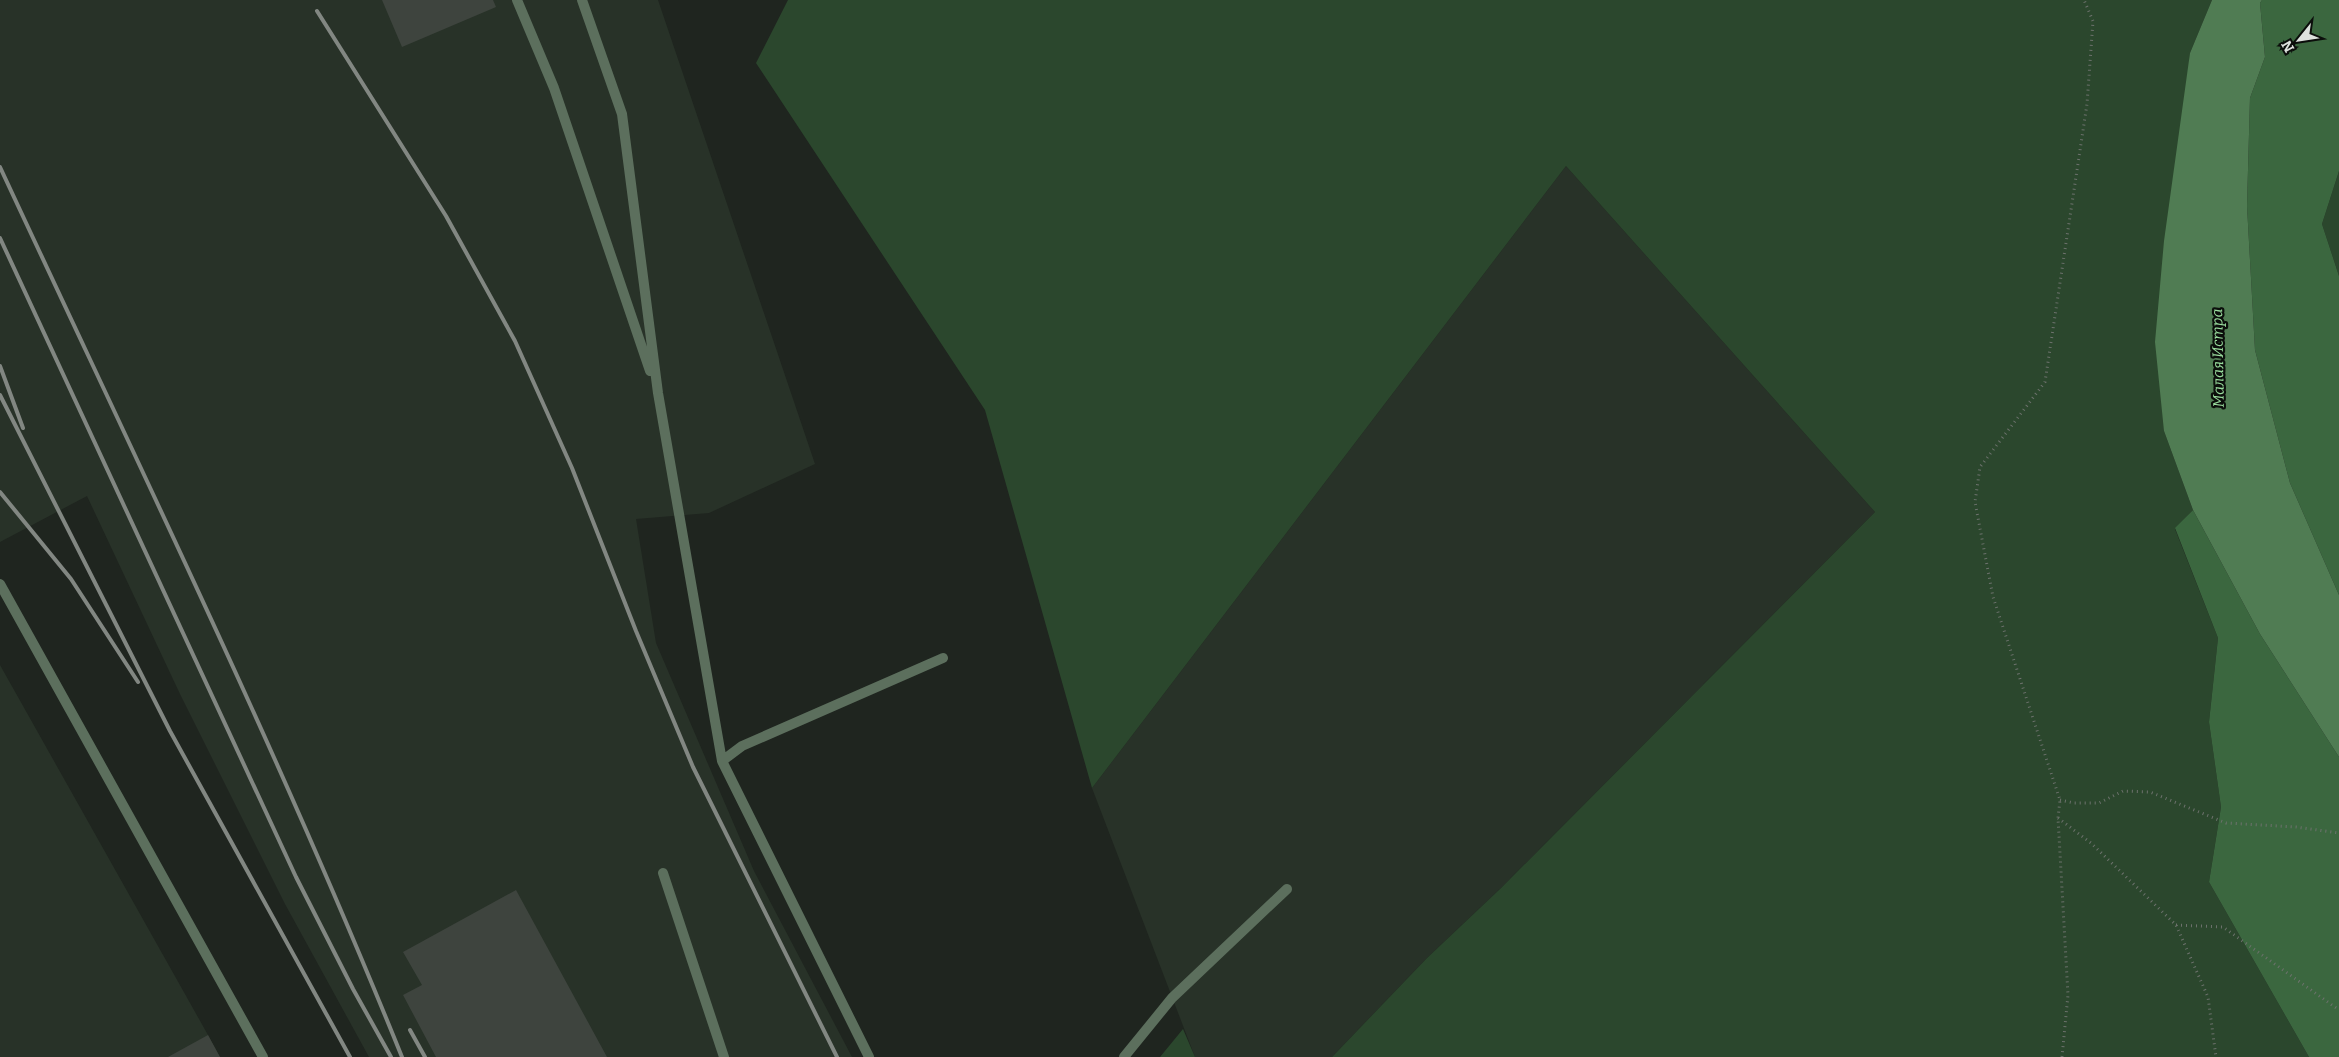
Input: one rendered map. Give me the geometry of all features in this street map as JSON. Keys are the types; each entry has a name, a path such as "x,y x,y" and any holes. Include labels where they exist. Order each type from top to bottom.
{"lane":[{"path":"517,0 554,88 658,393"},
{"path":"582,0 622,114 658,393 722,761 869,1057"},
{"path":"0,584 263,1057"},
{"path":"722,761 742,746 943,658"},
{"path":"663,873 724,1057"},
{"path":"1124,1057 1172,998 1287,889"}],"path":[{"path":"2062,1057 2068,995 2058,818 2060,800 1993,597 1975,502 1980,467 2045,382 2087,104 2093,21 2084,0"},
{"path":"2060,800 2074,803 2098,803 2123,791 2150,792 2226,823 2296,827 2339,834"},
{"path":"2058,818 2090,843 2176,925 2208,996 2216,1057"},
{"path":"2176,925 2224,927 2339,1010"}],"shaded area":[{"path":"0,0 658,0 815,464 709,513 636,519 656,643 754,871 852,1057 369,1057 285,904 180,694 87,496 0,542"},
{"path":"788,0 2212,0 2190,53 2164,431 2193,510 2175,529 2218,638 2209,722 2221,807 2209,882 2309,1057 1332,1057 1427,958 1501,888 1875,512 1566,166 1092,788 985,410 756,63"},
{"path":"2262,0 2339,0 2339,171 2322,224 2339,276 2339,595 2290,483 2255,350 2247,206 2250,98 2265,57 2260,3"},
{"path":"1566,166 1875,512 1501,888 1427,958 1332,1057 1195,1057 1092,788"},
{"path":"2339,171 2339,276 2322,224"},
{"path":"2193,510 2260,634 2339,757 2339,1057 2309,1057 2209,882 2221,807 2209,722 2218,638 2175,528"},
{"path":"0,665 208,1035 220,1057 0,1057"},
{"path":"1183,1029 1195,1057 1160,1057"}],"water":[{"name":"Малая Истра","path":"2212,0 2262,0 2260,3 2265,57 2250,98 2247,206 2255,350 2290,483 2339,595 2339,757 2260,634 2193,510 2164,431 2155,342 2164,241 2190,53"}],"building":[{"path":"382,0 493,0 496,7 402,47"},
{"path":"516,890 607,1057 436,1057 403,995 422,985 403,952"},
{"path":"208,1035 220,1057 168,1057"}],"railway":[{"path":"317,11 446,216 515,341 572,468 636,631 693,767 837,1057"},
{"path":"0,167 207,609 307,832 402,1057"},
{"path":"0,238 296,877 353,989 391,1057"},
{"path":"0,366 23,428"},
{"path":"0,395 170,731 350,1057"},
{"path":"0,492 71,579 138,682"},
{"path":"410,1030 425,1057"}]}
